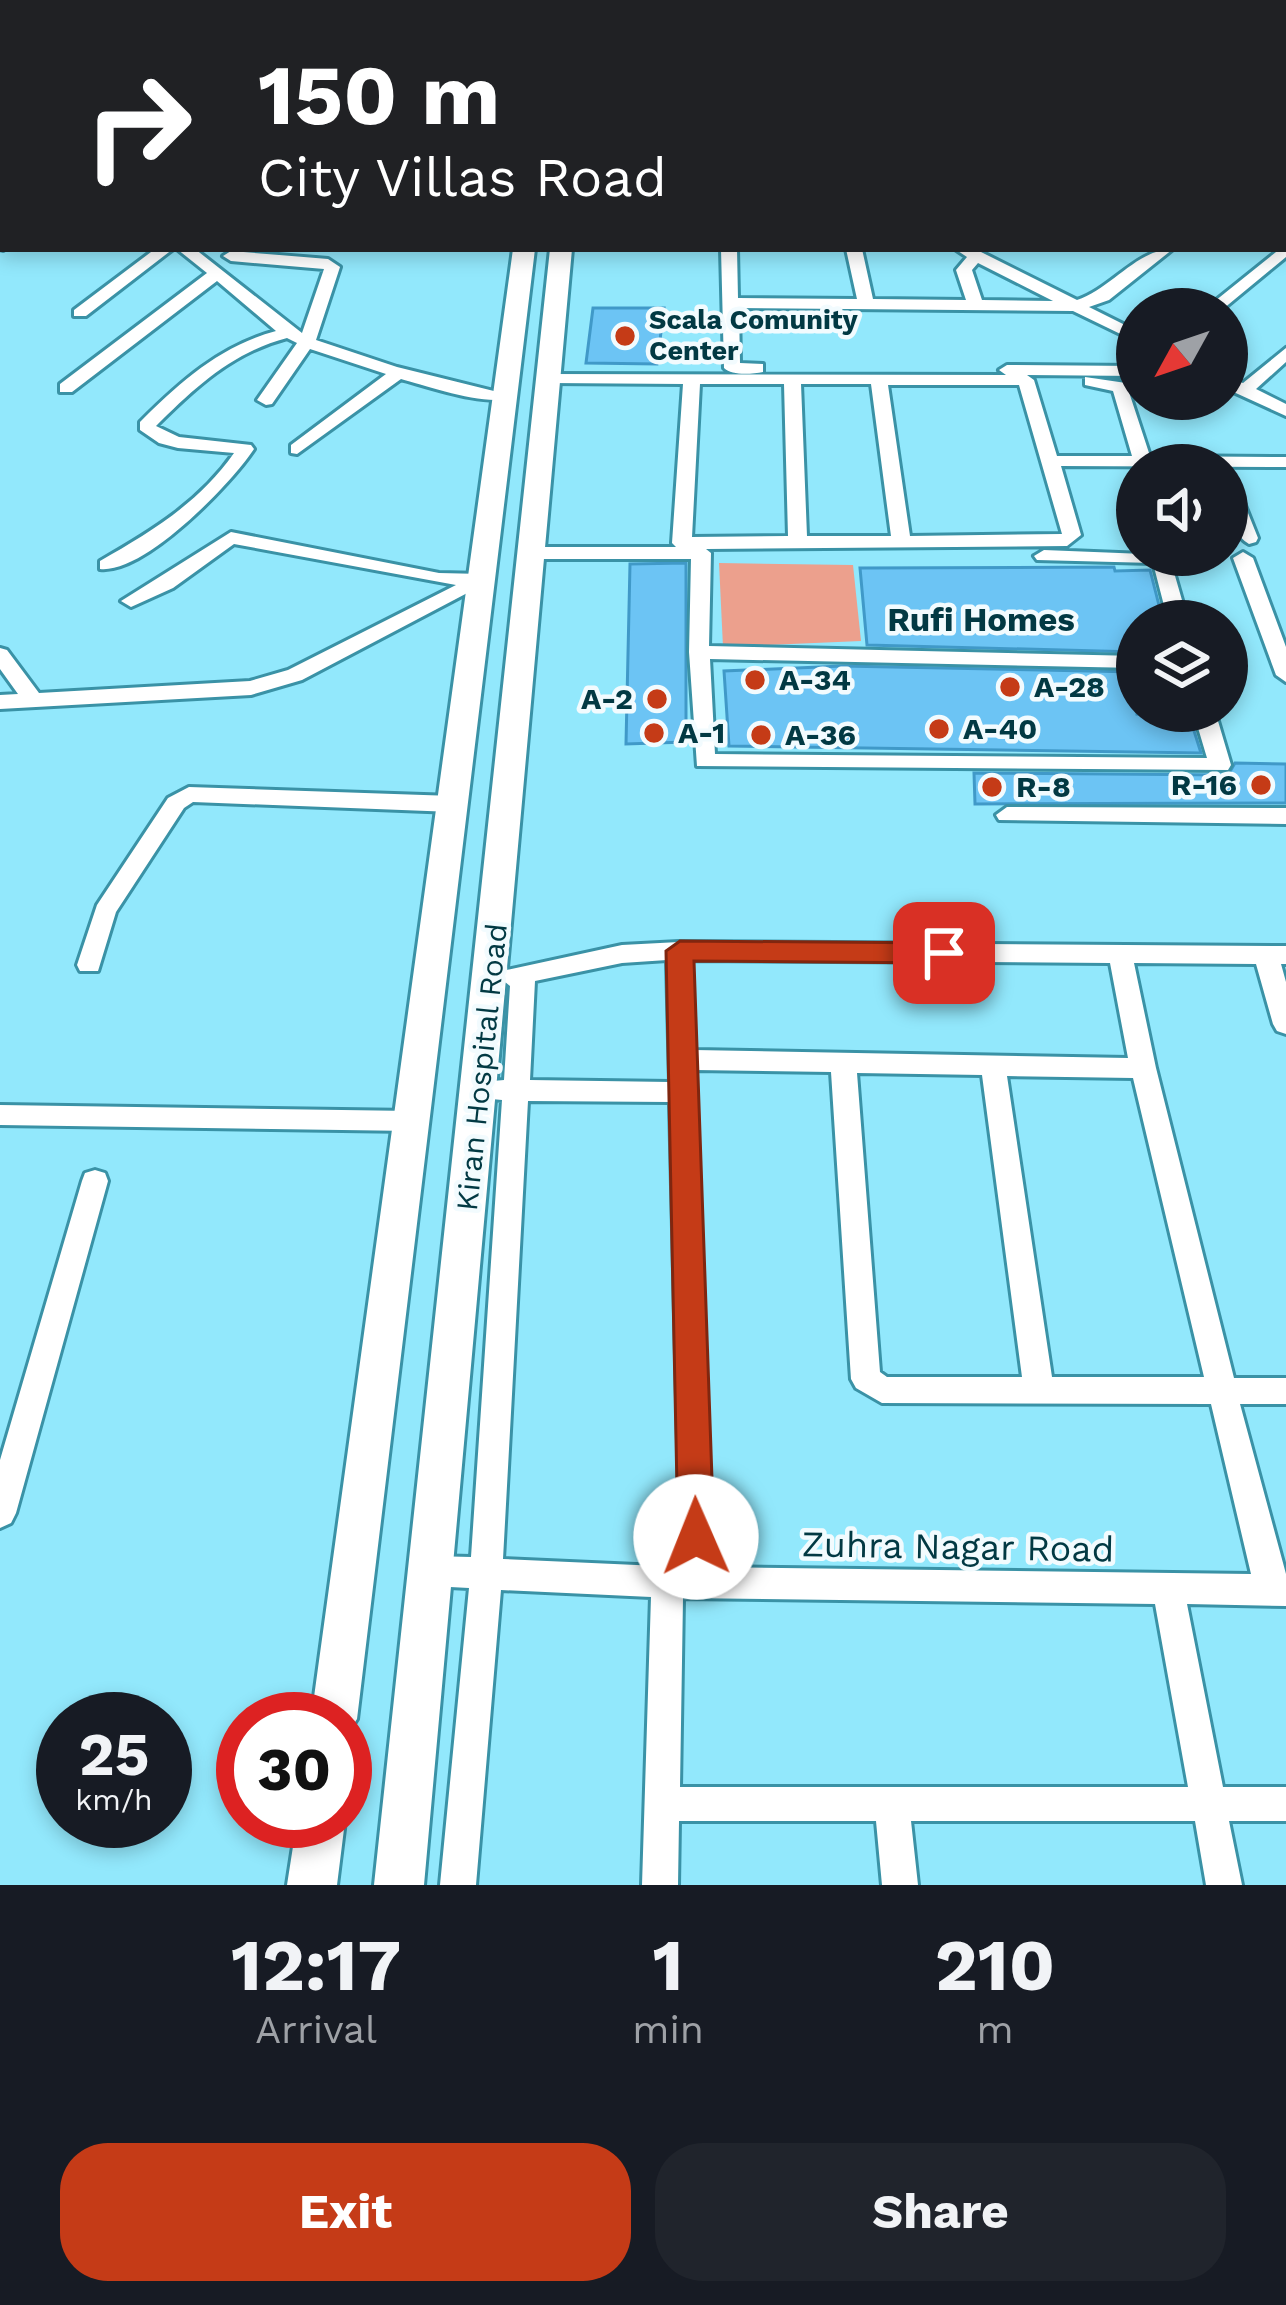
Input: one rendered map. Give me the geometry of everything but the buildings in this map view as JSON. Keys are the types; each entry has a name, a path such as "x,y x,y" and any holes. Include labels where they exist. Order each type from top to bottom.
{"main road":[{"name":"Kiran Hospital Road","path":"338,1692 524,252"},
{"name":"Kiran Hospital Road","path":"399,1885 431,1571 498,1090 531,553 561,252"},
{"path":"312,1885 317,1848"}],"street":[{"path":"80,313 161,252"},
{"path":"189,252 288,333 398,373 484,395 506,396"},
{"path":"729,252 732,368 1116,371"},
{"path":"855,252 866,304"},
{"path":"975,305 964,270 970,252 1116,326"},
{"path":"733,303 1075,306 1103,297 1161,252"},
{"path":"1239,288 1282,252"},
{"path":"231,256 323,262 332,267 308,340 266,400"},
{"path":"66,388 201,281 219,274"},
{"path":"107,565 168,531 232,472 245,449 188,445 152,435 146,426 220,359 256,339 288,333"},
{"path":"1248,378 1286,353"},
{"path":"297,449 398,373"},
{"path":"550,378 1026,380 1117,385 1137,444"},
{"path":"692,379 682,543 1067,540 1072,532 1026,380"},
{"path":"792,379 798,544"},
{"path":"880,380 902,544"},
{"path":"1248,392 1286,411"},
{"path":"1050,460 1116,462"},
{"path":"1248,463 1286,462"},
{"path":"131,602 166,584 231,538 440,579 482,580"},
{"path":"531,553 1116,557"},
{"path":"701,553 699,652 705,760 1220,765 1210,732"},
{"path":"1248,554 1286,675"},
{"path":"0,702 251,688 295,675 482,580"},
{"path":"699,652 1116,662"},
{"path":"0,654 33,700"},
{"path":"89,965 105,911 176,803 189,794 453,804"},
{"path":"1007,815 1286,817"},
{"path":"661,1885 661,1804 682,1581 686,1060 680,951"},
{"path":"507,977 622,954 680,951 1276,955 1286,1024"},
{"path":"1120,954 1220,1390 1278,1590"},
{"path":"686,1060 1143,1067"},
{"path":"843,1063 866,1379 882,1390 1286,1391"},
{"path":"993,1065 1039,1390"},
{"path":"458,1885 486,1575 498,1090 686,1092"},
{"path":"0,1114 412,1120"},
{"path":"0,1514 14,1410 95,1181"},
{"name":"Zuhra Nagar Road","path":"431,1571 682,1581 1278,1590"},
{"path":"1168,1588 1224,1885"},
{"path":"661,1804 1286,1804"},
{"path":"892,1804 900,1885"}],"shaded area":[{"path":"719,563 853,565 861,641 723,647"}],"place":[{"name":"Scala Comunity Center","path":"625,336"},
{"name":"A-34","path":"755,680"},
{"name":"A-28","path":"1010,687"},
{"name":"A-2","path":"657,699"},
{"name":"A-40","path":"939,729"},
{"name":"A-1","path":"654,733"},
{"name":"A-36","path":"761,735"},
{"name":"R-16","path":"1261,785"},
{"name":"R-8","path":"992,787"}],"district":[{"name":"Rufi Homes","path":"981,619"}],"route":[{"path":"696,1537 680,951 944,953"}]}
